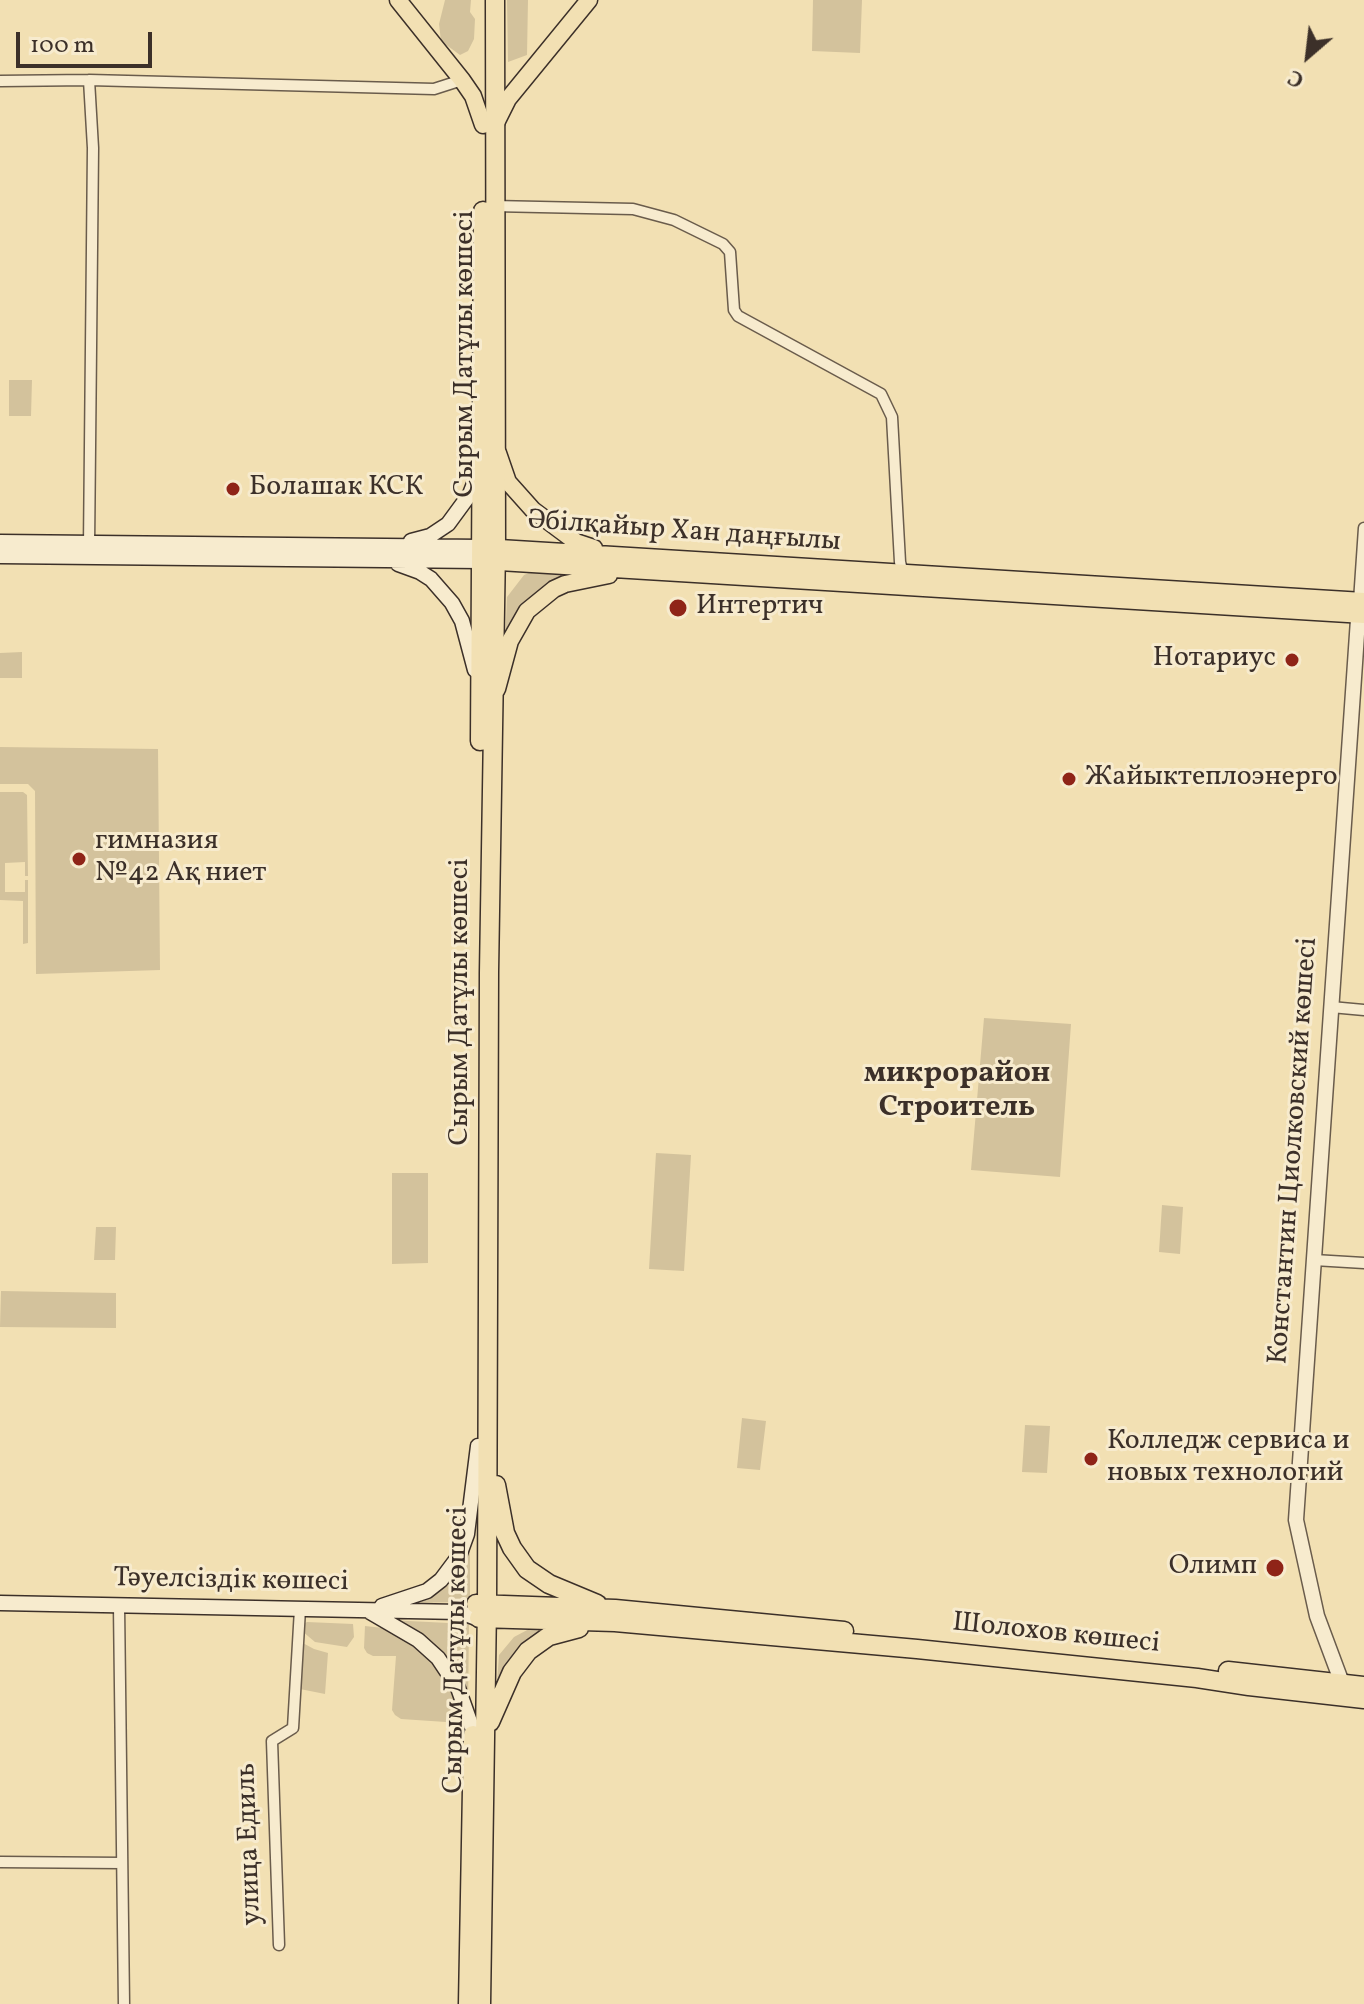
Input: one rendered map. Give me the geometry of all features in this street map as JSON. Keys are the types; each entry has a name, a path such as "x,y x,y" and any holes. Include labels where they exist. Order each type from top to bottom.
{"highway":[{"name":"Сырым Датұлы көшесі","path":"483,0 489,125"},
{"name":"Сырым Датұлы көшесі","path":"481,2004 477,1611 483,1447 489,972 488,554 496,448 489,206 495,0"},
{"name":"Сырым Датұлы көшесі","path":"488,554 481,464 489,206"},
{"path":"483,1447 505,1533 527,1569 615,1616"},
{"path":"477,1611 615,1616"},
{"name":"Шолохов көшесі","path":"615,1616 711,1618 917,1637 1342,1690 1364,1699"},
{"name":"Шолохов көшесі","path":"615,1616 742,1635 970,1654 1249,1686 1342,1690 1364,1686"},
{"path":"479,1731 521,1658 538,1642 615,1616"},
{"name":"Сырым Датұлы көшесі","path":"468,2004 479,1731"}],"main road":[{"path":"398,0 462,80 489,125 589,0"},
{"path":"496,448 508,482 533,510 576,542 615,554"},
{"path":"379,553 441,531 470,494 481,464"},
{"name":"Әбілқайыр Хан даңғылы","path":"0,542 89,550"},
{"name":"Әбілқайыр Хан даңғылы","path":"0,556 89,550 615,554 904,580"},
{"path":"379,553 431,579 452,603 462,621 487,701"},
{"name":"Әбілқайыр Хан даңғылы","path":"488,554 655,571 904,580 1361,608"},
{"path":"487,701 515,629 535,603 565,584 607,575 655,571"},
{"name":"Константин Циолковский көшесі","path":"1342,1690 1317,1616 1296,1520 1361,608"},
{"path":"366,1610 427,1591 451,1568 467,1534 483,1447"},
{"name":"Тәуелсіздік көшесі","path":"0,1603 477,1611"},
{"path":"366,1610 418,1640 438,1658 458,1688 479,1731"}],"street":[{"path":"0,81 89,80 434,89 462,80"},
{"path":"89,80 93,148 89,550"},
{"path":"489,206 633,209 674,220 723,244 732,260 734,310 738,316 881,394 892,417 904,580"},
{"path":"1361,608 1364,528"},
{"path":"1331,1007 1364,1010"},
{"path":"1314,1260 1364,1263"},
{"path":"119,1606 124,2004"},
{"name":"улица Едиль","path":"279,1945 272,1741 293,1728 300,1609"},
{"path":"0,1862 122,1863"}],"shaded area":[{"path":"445,0 471,0 470,12 475,19 474,39 468,51 460,55 441,41 439,24"},
{"path":"507,0 528,0 527,55 508,62"},
{"path":"813,0 862,0 860,53 812,51"},
{"path":"9,380 32,380 31,416 9,416"},
{"path":"536,570 596,573 564,580 505,645 507,597 524,575"},
{"path":"22,652 22,678 0,678 0,653"},
{"name":"гимназия №42 Ақ ниет","path":"0,747 158,749 160,970 36,974 35,791 28,784 0,784"},
{"path":"0,792 23,792 27,795 28,876 25,876 25,862 5,863 5,892 25,892 25,880 28,880 28,943 23,944 23,901 0,900"},
{"path":"984,1018 1071,1024 1060,1177 971,1170"},
{"path":"656,1153 691,1155 684,1271 649,1269"},
{"path":"392,1173 428,1173 428,1263 392,1264"},
{"path":"1162,1205 1183,1207 1180,1254 1159,1252"},
{"path":"96,1227 116,1227 115,1260 94,1260"},
{"path":"1,1291 116,1293 116,1328 0,1327"},
{"path":"742,1418 766,1421 760,1470 737,1468"},
{"path":"1025,1425 1050,1426 1047,1473 1022,1472"},
{"path":"470,1538 470,1602 401,1603 414,1600"},
{"path":"388,1620 469,1624 468,1709 462,1685"},
{"path":"307,1622 353,1624 354,1637 347,1647 315,1642 302,1631 302,1625"},
{"path":"365,1626 383,1628 401,1635 427,1652 453,1689 461,1723 401,1719 395,1715 392,1710 396,1656 367,1653 364,1648"},
{"path":"531,1628 557,1629 496,1696 499,1655 514,1637"},
{"path":"301,1642 328,1653 325,1694 300,1689"}],"place":[{"name":"Болашак КСК","path":"233,489"},
{"name":"Интертич","path":"678,608"},
{"name":"Нотариус","path":"1292,660"},
{"name":"Жайыктеплоэнерго","path":"1069,779"},
{"name":"гимназия №42 Ақ ниет","path":"79,859"},
{"name":"Колледж сервиса и новых технологий","path":"1091,1459"},
{"name":"Олимп","path":"1275,1568"}],"district":[{"name":"микрорайон Строитель","path":"957,1092"}]}
